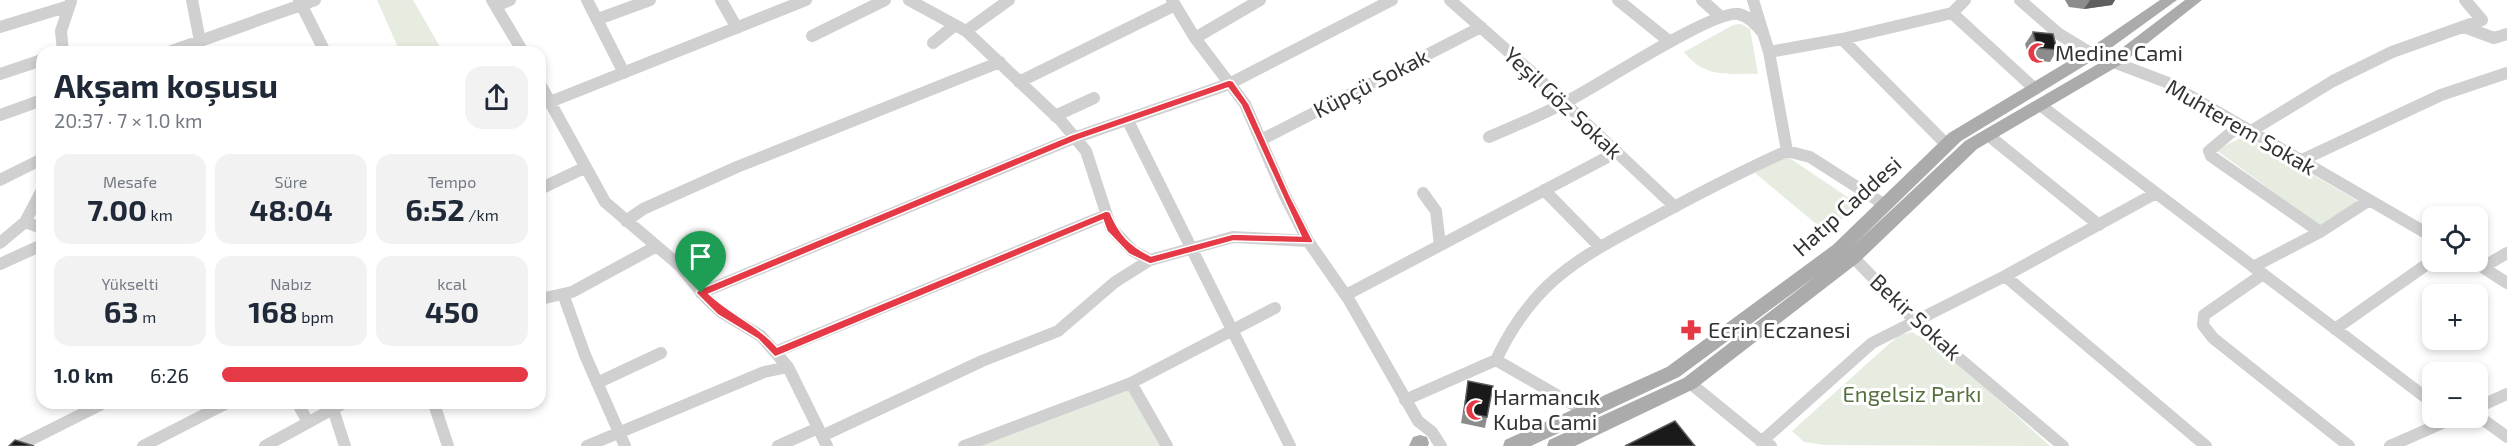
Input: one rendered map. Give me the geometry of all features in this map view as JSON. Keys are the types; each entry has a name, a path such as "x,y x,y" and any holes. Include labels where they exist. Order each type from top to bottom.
{"main road":[{"name":"Hatıp Caddesi","path":"1557,446 1690,383 1853,257 1971,145 1988,135 2092,54 2170,0"},
{"name":"Hatıp Caddesi","path":"1512,446 1673,372 1839,250 1954,138 2115,61 2195,0"}],"street":[{"path":"192,0 200,41"},
{"path":"186,46 300,3 315,0"},
{"path":"510,0 494,3 519,46"},
{"path":"587,0 624,73"},
{"path":"598,19 650,0"},
{"path":"721,0 736,28"},
{"path":"550,102 806,0"},
{"path":"812,36 885,0"},
{"path":"909,0 966,31 1055,116 1086,151 1111,228 1133,251 1150,260"},
{"path":"966,31 1009,0"},
{"path":"1195,38 1260,0"},
{"path":"701,293 1074,138 1229,84 1392,0"},
{"name":"Yeşil Göz Sokak","path":"1450,0 1565,103 1675,207"},
{"path":"1618,0 1670,42"},
{"path":"1702,0 1721,17"},
{"path":"1753,0 1769,52 1787,151"},
{"path":"1769,52 1842,39 1952,13 1965,0"},
{"name":"Muhterem Sokak","path":"2020,0 2059,34 2092,54 2166,82 2422,231"},
{"path":"2320,232 2211,156 2209,151 2246,128 2392,52 2482,20 2465,0"},
{"path":"0,27 70,3"},
{"path":"62,46 61,31 70,3"},
{"path":"300,3 318,46"},
{"path":"1018,82 1174,3 1195,38 1245,104 1308,241 1346,295 1418,422 1432,432 1441,446"},
{"path":"1952,13 2037,97 2156,193 2422,395"},
{"path":"1489,137 1565,103 1670,42 1721,17 1737,14 1751,20 1763,33"},
{"path":"933,44 955,25"},
{"name":"Küpçü Sokak","path":"1261,140 1481,27"},
{"path":"2464,27 2494,38 2507,34"},
{"path":"1842,39 1947,145"},
{"path":"0,74 36,62"},
{"path":"626,221 643,209 737,167 1000,62"},
{"path":"2302,160 2441,95 2507,73"},
{"path":"546,95 605,201 655,247 680,266 701,293 721,312 761,336 788,367 823,437"},
{"path":"1055,116 1094,98"},
{"path":"0,115 36,102"},
{"path":"1127,119 1190,248 1234,329 1290,446"},
{"path":"1988,135 2099,225"},
{"path":"1405,400 1496,360 1502,345 1518,321 1554,280 1600,248 1750,167 1787,151 1810,158 1884,205"},
{"path":"1346,295 1617,152"},
{"path":"0,180 36,162"},
{"path":"546,186 586,167"},
{"path":"1544,190 1600,248"},
{"path":"1424,193 1436,211 1440,245"},
{"path":"1690,383 1766,444 1872,343 2005,276 2156,193"},
{"path":"2349,446 2213,338 2203,325 2204,315 2258,270 2368,201"},
{"path":"0,243 36,211"},
{"path":"775,352 1106,215"},
{"path":"25,222 36,226"},
{"path":"778,446 823,437 982,361 1058,331 1115,282 1150,260 1233,237 1308,241"},
{"path":"546,298 572,292 655,247"},
{"path":"0,264 36,248"},
{"path":"2488,260 2507,253"},
{"name":"Bekir Sokak","path":"1853,257 1916,321 2063,446"},
{"path":"2335,329 2422,268"},
{"path":"2488,271 2507,283"},
{"path":"2005,276 2206,446"},
{"path":"563,294 597,383 625,446"},
{"path":"964,446 1131,383 1275,308"},
{"path":"597,383 661,353"},
{"path":"1496,360 1586,412"},
{"path":"587,446 764,372 788,367"},
{"path":"1131,383 1167,446"},
{"path":"2488,403 2507,394"},
{"path":"18,446 92,409"},
{"path":"143,446 215,409"},
{"path":"301,409 308,422"},
{"path":"265,446 332,409"},
{"path":"338,409 345,446"},
{"path":"436,409 448,446"},
{"path":"1418,422 1417,436 1420,445"},
{"path":"2488,423 2507,437"},
{"path":"2390,446 2429,428"}],"green space":[{"path":"377,0 413,0 440,46 397,46"},
{"path":"1741,24 1750,29 1758,74 1727,74 1709,71 1692,61 1684,52 1733,25"},
{"path":"2245,136 2358,201 2319,225 2216,150"},
{"path":"1785,155 1858,204 1827,233 1755,173"},
{"name":"Engelsiz Parkı","path":"1912,332 1948,354 2050,446 1825,445 1804,442 1792,431 1899,335"},
{"path":"1129,390 1161,446 980,446"}],"building":[{"path":"2033,32 2053,34 2057,50 2037,48"},
{"name":"Harmancık Kuba Cami","path":"1468,381 1493,386 1487,417 1464,412"},
{"path":"1675,421 1695,446 1625,446"},
{"path":"15,440 34,446 9,446"}],"place":[{"name":"Medine Cami","path":"2038,53"},
{"name":"Ecrin Eczanesi","path":"1691,330"},
{"name":"Harmancık Kuba Cami","path":"1476,410"}],"route":[{"path":"1229,84 1245,104 1285,196 1308,241 1233,237 1150,260 1133,251 1111,228 1106,215 775,352 761,336 721,312 701,293 1074,138 1229,84"}]}
